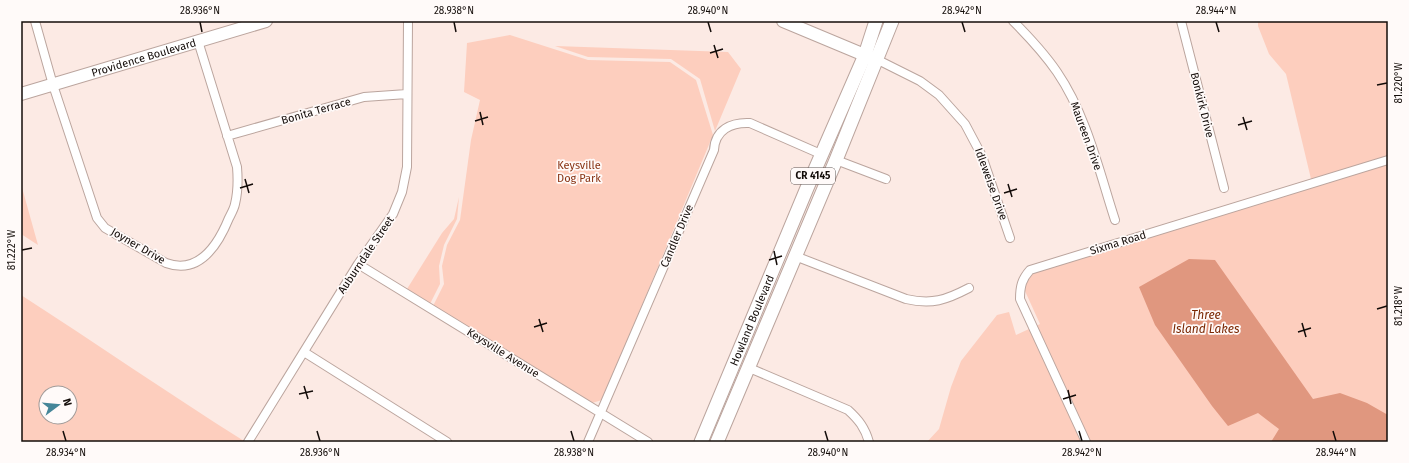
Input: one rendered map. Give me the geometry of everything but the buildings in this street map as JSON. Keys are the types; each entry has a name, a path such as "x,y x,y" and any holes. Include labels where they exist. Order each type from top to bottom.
{"main road":[{"name":"Providence Boulevard","path":"21,94 266,21"},
{"path":"783,21 871,57"},
{"name":"Howland Boulevard","path":"717,442 836,160 871,57 876,21"},
{"name":"Howland Boulevard","path":"701,442 807,188 871,57 892,21"}],"street":[{"name":"Joyner Drive","path":"35,21 53,85 97,218 105,228 166,263 174,266 187,266 198,261 211,251 225,229 235,204 238,181 237,167 198,41"},
{"name":"Auburndale Street","path":"248,442 358,264 393,214 402,192 407,167 408,21"},
{"name":"Maureen Drive","path":"1013,21 1040,48 1058,73 1074,101 1086,129 1115,220"},
{"name":"Bonkirk Drive","path":"1181,21 1224,188"},
{"name":"Idleweise Drive","path":"871,57 920,81 939,95 965,124 982,156 1010,238"},
{"name":"Bonita Terrace","path":"227,136 364,97 407,94"},
{"name":"Candler Drive","path":"588,442 714,150 714,143 719,134 724,128 740,122 750,123 823,155"},
{"path":"836,160 886,179"},
{"name":"Sixma Road","path":"1086,442 1020,299 1023,278 1030,270 1388,160"},
{"path":"795,256 906,299 919,302 929,302 946,298 969,288"},
{"name":"Keysville Avenue","path":"358,264 648,442"},
{"path":"304,352 447,442"},
{"path":"748,367 848,410 860,421 866,431 869,442"}],"green space":[{"path":"1258,21 1388,21 1388,156 1059,257 1311,179 1286,74 1269,54 1258,26"},
{"name":"Keysville Dog Park","path":"510,35 588,60 670,62 696,80 713,135 602,400 592,403 433,306 444,284 442,266 447,245 460,220 471,140 480,100 464,92 467,43"},
{"path":"555,46 728,52 741,69 715,131 700,79 671,59 588,57"},
{"path":"1388,164 1388,442 1091,442 1036,326 1040,324 1025,291 1027,280 1033,273"},
{"path":"21,184 38,245 21,234"},
{"path":"459,197 457,219 444,245 439,266 440,284 430,304 407,289 442,233 454,219"},
{"path":"21,295 244,441 21,442"},
{"path":"1009,312 1016,335 1029,329 1082,442 927,442 939,429 951,387 961,361 997,315"}],"water":[{"name":"Three Island Lakes","path":"1189,259 1215,260 1313,399 1340,393 1367,403 1388,415 1388,442 1271,442 1279,429 1258,413 1228,426 1212,406 1155,325 1139,287"}]}
